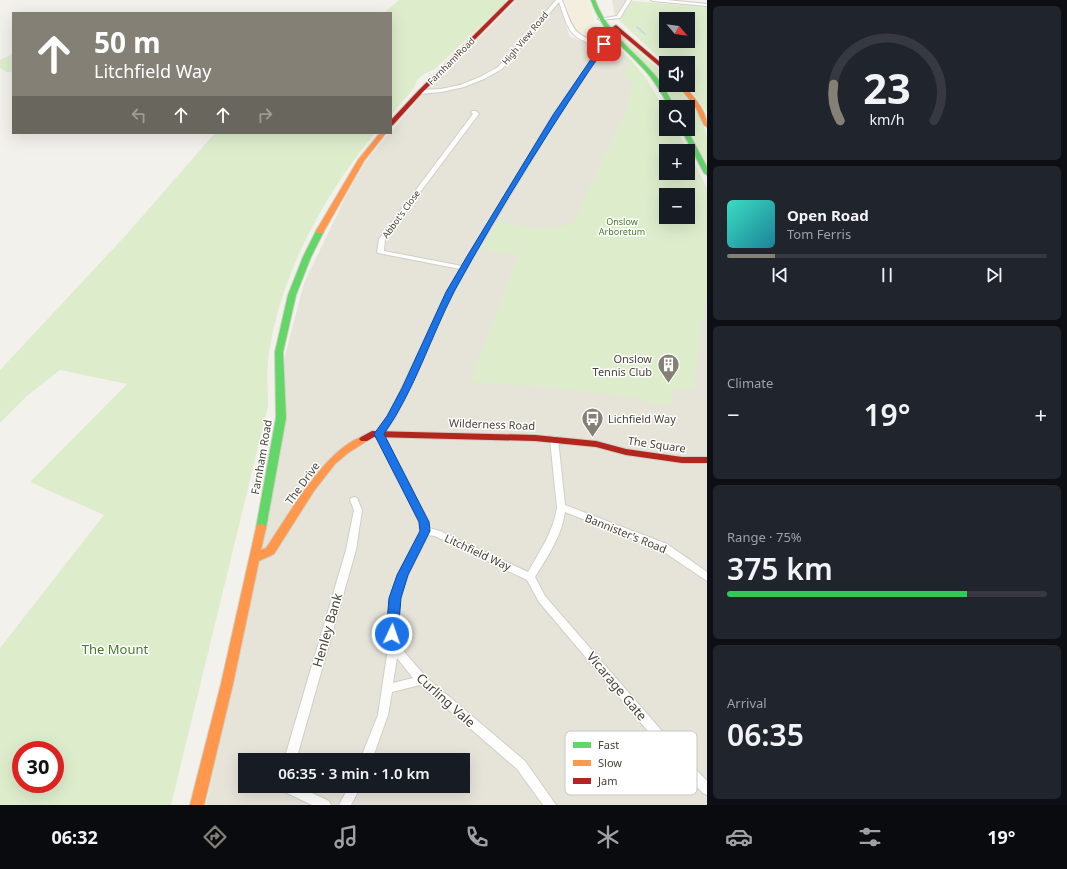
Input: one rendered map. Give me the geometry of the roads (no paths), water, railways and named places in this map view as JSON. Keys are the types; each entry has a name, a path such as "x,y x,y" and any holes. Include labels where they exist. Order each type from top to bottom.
{"main road":[{"name":"Farnham Road","path":"392,123 420,92 512,0"},
{"path":"593,0 616,39 653,77 668,100"},
{"path":"600,0 604,19 621,31 659,64"},
{"path":"686,92 699,108 707,125"},
{"name":"Farnham Road","path":"196,805 227,684 255,558 281,418 279,352 292,295 306,257 318,234 361,160 382,134"},
{"path":"688,136 707,173"},
{"name":"The Drive","path":"255,558 270,551 311,488 332,462 359,441 372,434 379,434"},
{"name":"Wilderness Road","path":"379,434 498,436 554,439 605,446"},
{"name":"The Square","path":"605,446 626,452 682,460 707,460"}],"street":[{"name":"High View Road","path":"420,92 434,92 458,86 492,73 500,68 559,0 563,6 573,33 585,40 604,44"},
{"path":"604,19 620,16 629,0"},
{"path":"653,0 707,5"},
{"path":"554,5 563,6"},
{"path":"369,753 383,715 392,655 395,649 392,634 392,619 395,598 403,575 425,531 424,522 379,434 391,418 450,292 464,268 556,115 604,44 616,39"},
{"name":"Abbot's Close","path":"464,268 380,252 382,239 476,114 474,112"},
{"path":"530,576 552,540 562,507 554,439"},
{"name":"Henley Bank","path":"292,753 351,550 358,510 354,500"},
{"name":"Bannister's Road","path":"562,507 664,547 707,577"},
{"name":"Litchfield Way","path":"425,531 437,533 530,576"},
{"name":"Vicarage Gate","path":"530,576 542,599 655,731"},
{"name":"Curling Vale","path":"395,649 422,680 521,765 550,805"},
{"path":"386,689 422,680"},
{"name":"Vicarage Gate","path":"697,779 707,789"},
{"path":"300,793 325,805"},
{"path":"345,805 351,793"}],"waterway":[{"path":"637,27 645,34"}],"place":[{"name":"Onslow Tennis Club","path":"668,384"},
{"name":"Lichfield Way","path":"593,438"}],"park label":[{"name":"Onslow Arboretum","path":"622,226"},
{"name":"The Mount","path":"115,649"}]}
